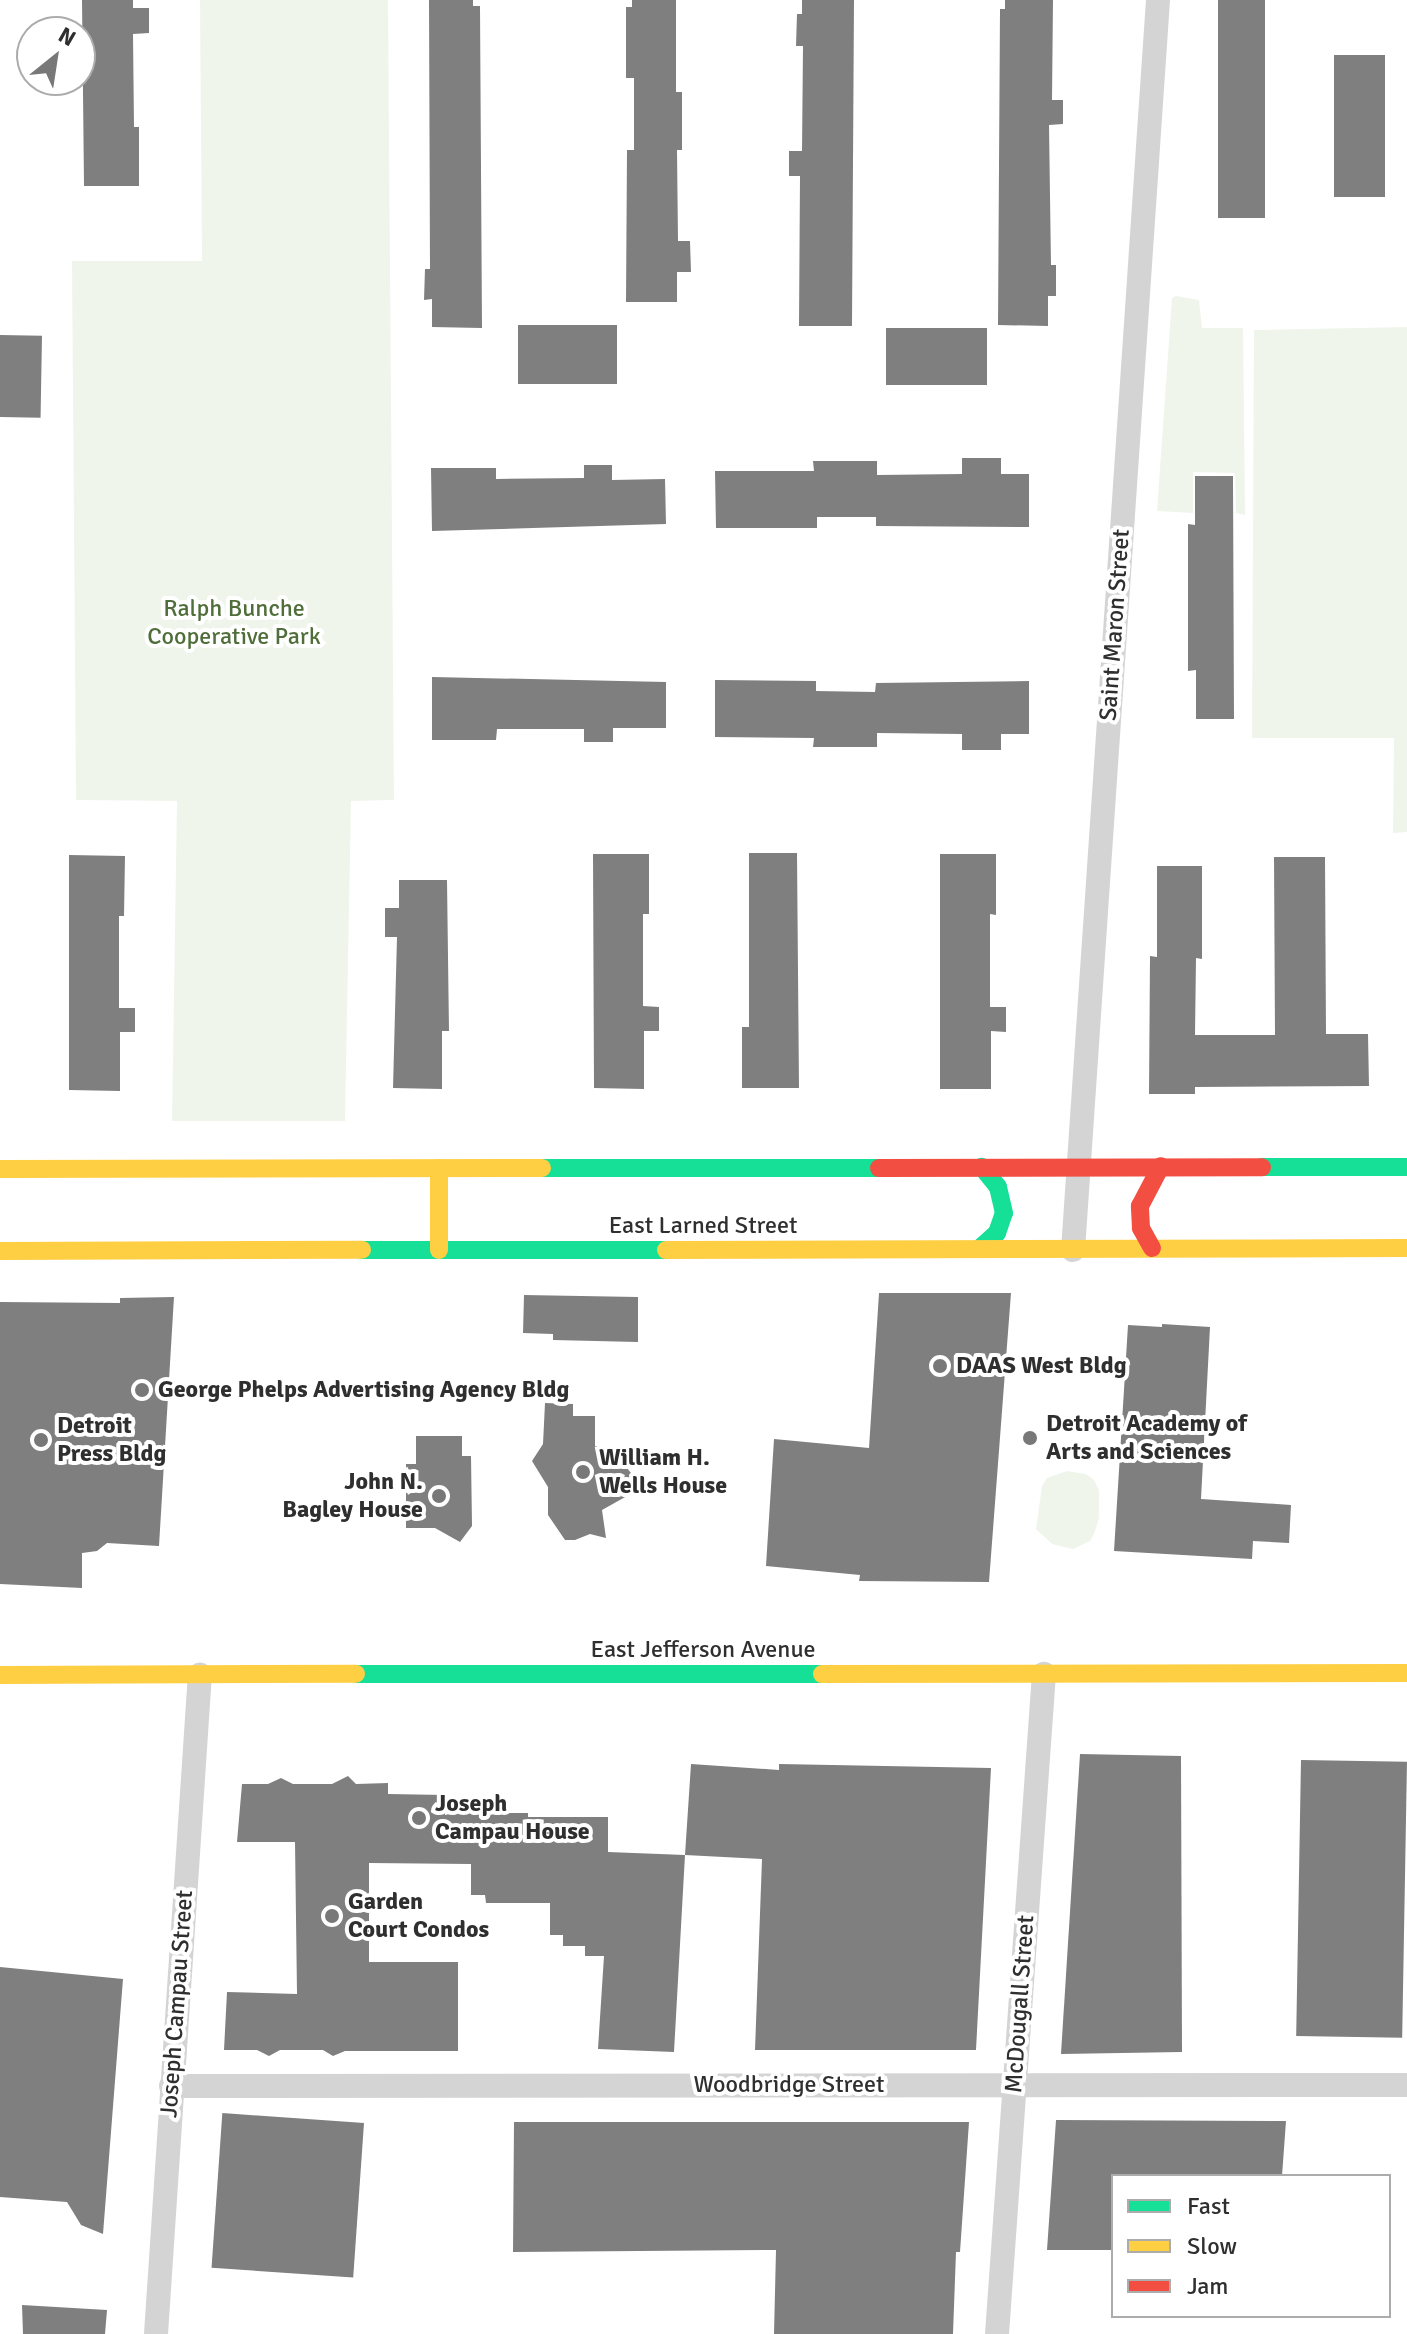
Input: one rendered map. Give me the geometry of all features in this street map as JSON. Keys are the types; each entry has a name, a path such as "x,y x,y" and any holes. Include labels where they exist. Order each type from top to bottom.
{"street":[{"name":"Saint Maron Street","path":"1073,1250 1158,0"},
{"path":"1152,1248 1141,1228 1140,1206 1148,1185 1161,1166"},
{"path":"979,1249 997,1233 1004,1213 998,1187 982,1167"},
{"path":"0,1169 1407,1167"},
{"path":"439,1168 439,1250"},
{"name":"East Larned Street","path":"0,1251 1407,1248"},
{"name":"East Jefferson Avenue","path":"0,1675 1407,1673"},
{"name":"Joseph Campau Street","path":"156,2334 200,1674"},
{"name":"McDougall Street","path":"997,2334 1044,1674"},
{"name":"Woodbridge Street","path":"171,2086 1407,2085"}],"green space":[{"name":"Ralph Bunche Cooperative Park","path":"200,0 388,0 394,800 351,801 345,1121 172,1121 177,801 76,800 72,261 202,261"},
{"path":"1172,298 1199,300 1202,328 1243,328 1245,515 1236,513 1235,473 1193,472 1193,513 1157,511"},
{"path":"1407,327 1407,832 1393,833 1394,738 1252,738 1254,330"},
{"path":"1067,1471 1086,1474 1094,1480 1099,1490 1099,1518 1094,1534 1090,1541 1073,1549 1052,1544 1036,1529 1042,1486 1047,1478"}],"building":[{"path":"82,0 133,0 133,8 149,8 149,33 133,34 134,127 139,127 139,186 84,186 83,96 96,96 96,16 82,16"},
{"path":"429,0 473,0 473,6 480,6 482,328 432,327 432,299 424,300 425,269 430,269"},
{"path":"632,0 676,0 676,92 682,92 682,150 677,150 678,241 690,241 691,272 677,272 677,302 626,302 627,150 634,150 634,78 626,78 626,7 632,7"},
{"path":"802,0 854,0 852,326 799,326 800,176 789,176 789,151 802,151 803,46 796,46 797,14 802,14"},
{"path":"1005,0 1053,0 1052,100 1063,100 1063,124 1049,125 1051,265 1056,265 1056,296 1048,296 1048,326 998,325 1000,9 1005,9"},
{"path":"1218,0 1265,0 1265,218 1218,218"},
{"path":"1334,55 1385,55 1385,197 1334,197"},
{"path":"518,325 617,325 617,384 518,384"},
{"path":"886,328 987,328 987,385 886,385"},
{"path":"0,335 42,336 41,418 0,417"},
{"path":"962,458 1001,458 1001,474 1029,474 1029,527 876,526 876,517 817,517 817,528 716,528 715,471 814,471 813,461 877,461 877,475 962,474"},
{"path":"584,465 612,465 612,480 665,479 666,524 432,531 431,468 496,468 496,479 584,478"},
{"path":"1195,476 1233,476 1234,719 1196,719 1196,670 1188,671 1188,524 1195,525"},
{"path":"432,677 666,682 666,728 613,728 613,742 584,742 584,729 497,729 496,740 432,740"},
{"path":"715,680 816,681 816,691 875,692 876,683 1029,681 1029,734 1001,734 1001,750 962,750 962,734 877,733 877,747 813,747 814,738 715,737"},
{"path":"749,853 797,853 799,1088 742,1088 742,1027 749,1027"},
{"path":"593,854 649,854 649,914 643,914 643,1006 659,1007 659,1031 644,1031 644,1089 594,1088"},
{"path":"940,854 996,854 996,915 990,914 990,1007 1006,1007 1006,1032 991,1031 991,1089 940,1089"},
{"path":"69,855 125,856 124,916 119,916 119,1008 135,1008 135,1032 120,1032 120,1091 69,1090"},
{"path":"1274,857 1325,857 1326,1034 1368,1034 1369,1086 1195,1087 1195,1094 1149,1094 1150,956 1157,957 1157,866 1202,866 1202,959 1196,958 1195,1035 1275,1035"},
{"path":"399,880 447,880 449,1031 442,1031 442,1089 393,1088 397,937 385,937 385,908 399,908"},
{"name":"DAAS West Bldg","path":"879,1293 1011,1293 989,1582 859,1581 860,1575 766,1566 774,1439 869,1448"},
{"path":"524,1295 638,1297 638,1342 553,1340 553,1334 523,1333"},
{"path":"174,1297 159,1546 107,1543 97,1551 82,1553 82,1588 0,1584 0,1302 120,1303 120,1298"},
{"path":"1162,1324 1210,1327 1201,1499 1291,1505 1289,1543 1253,1541 1252,1559 1114,1551 1128,1325 1162,1327"},
{"name":"William H. Wells House","path":"545,1403 573,1404 573,1416 595,1416 595,1446 602,1446 602,1452 618,1457 631,1473 627,1496 602,1510 606,1538 590,1534 565,1540 548,1515 548,1487 532,1461 543,1444"},
{"name":"John N. Bagley House","path":"416,1436 462,1436 462,1456 471,1456 472,1526 460,1542 435,1528 406,1528 406,1464 416,1464"},
{"path":"1080,1754 1181,1756 1182,2052 1061,2054"},
{"path":"1301,1760 1407,1762 1402,2038 1296,2036"},
{"path":"691,1764 779,1770 779,1764 991,1768 976,2050 755,2050 762,1859 685,1855"},
{"path":"348,1776 356,1784 388,1783 388,1794 445,1795 445,1815 483,1806 491,1813 528,1813 528,1817 608,1817 608,1852 685,1855 674,2052 598,2049 604,1956 585,1956 585,1946 563,1946 563,1935 550,1935 550,1903 486,1903 485,1895 471,1895 471,1864 369,1863 369,1962 458,1962 458,2051 345,2051 333,2056 323,2050 280,2050 269,2056 257,2050 224,2050 227,1992 297,1994 295,1842 237,1842 242,1784 268,1784 281,1778 293,1784 332,1784"},
{"path":"0,1967 123,1979 103,2234 81,2225 67,2202 0,2197"},
{"path":"222,2113 364,2123 353,2278 212,2268"},
{"path":"1056,2120 1286,2121 1282,2174 1111,2174 1111,2250 1047,2250"},
{"path":"514,2122 969,2122 960,2252 956,2252 953,2334 774,2334 776,2250 513,2252"},
{"path":"22,2305 107,2310 105,2334 23,2334"}],"traffic: fast":[{"path":"979,1249 997,1233 1004,1213 998,1187 982,1167"},
{"path":"1262,1167 1407,1167"},
{"path":"542,1168 879,1168"},
{"path":"362,1250 666,1250"},
{"path":"356,1674 822,1674"}],"traffic: slow":[{"path":"439,1168 439,1250"},
{"path":"0,1169 542,1168"},
{"path":"666,1250 1407,1248"},
{"path":"0,1251 362,1250"},
{"path":"822,1674 1407,1673"},
{"path":"0,1675 356,1674"}],"traffic: jam":[{"path":"1152,1248 1141,1228 1140,1206 1161,1166"},
{"path":"879,1168 1262,1167"}],"place":[{"name":"DAAS West Bldg","path":"940,1366"},
{"name":"George Phelps Advertising Agency Bldg","path":"142,1390"},
{"name":"Detroit Academy of Arts and Sciences","path":"1030,1438"},
{"name":"Detroit Press Bldg","path":"41,1440"},
{"name":"William H. Wells House","path":"583,1472"},
{"name":"John N. Bagley House","path":"439,1496"},
{"name":"Joseph Campau House","path":"419,1818"},
{"name":"Garden Court Condos","path":"332,1916"}]}
